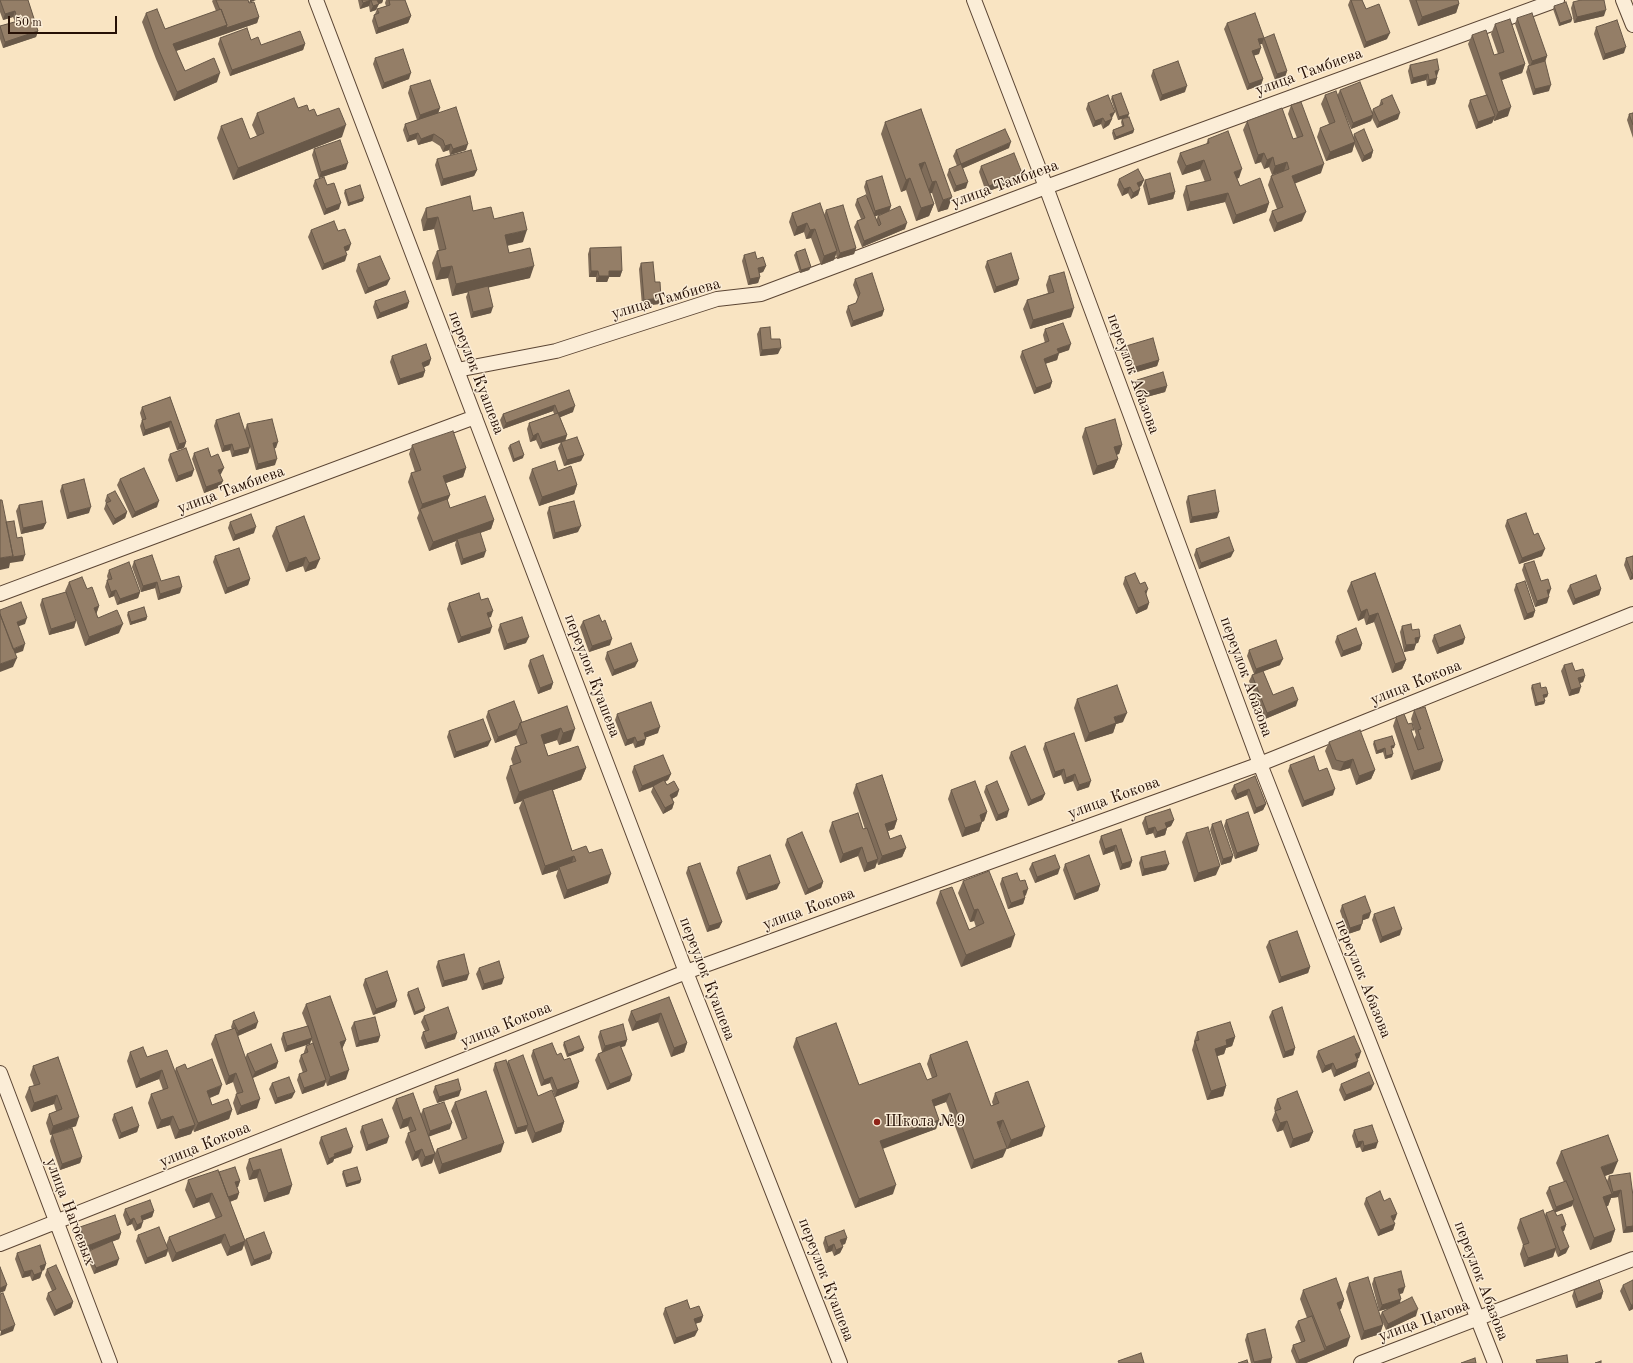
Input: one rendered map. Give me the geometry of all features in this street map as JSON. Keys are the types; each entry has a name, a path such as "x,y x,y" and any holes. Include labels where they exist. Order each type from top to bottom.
{"street":[{"name":"переулок Куашева","path":"316,0 686,972 840,1363"},
{"name":"переулок Абазова","path":"974,0 1046,187 1260,764 1495,1363"},
{"name":"улица Тамбиева","path":"457,370 556,351 717,299 761,294 1046,187 1557,0"},
{"path":"1624,0 1633,25"},
{"name":"улица Тамбиева","path":"0,594 475,417"},
{"name":"улица Кокова","path":"0,1244 686,972 1260,764 1633,614"},
{"name":"улица Нагоевых","path":"0,1073 110,1363"},
{"name":"улица Цагова","path":"1361,1363 1633,1259"}],"building":[{"path":"0,0 28,0 38,31 5,42 0,26 18,21 15,11 5,14"},
{"path":"216,0 248,0 249,3 254,2 259,17 226,28 227,25"},
{"path":"362,0 371,0 363,3"},
{"path":"371,0 377,0 379,4 373,6"},
{"path":"389,0 405,0 411,16 378,28 374,15 379,13 377,9 390,5"},
{"path":"1351,0 1362,0 1366,9 1379,4 1390,33 1366,42"},
{"path":"1416,0 1458,0 1459,4 1422,17"},
{"path":"1581,0 1604,0 1606,10 1577,17 1573,2"},
{"path":"1566,2 1572,19 1560,23 1554,6"},
{"path":"157,9 165,29 221,9 227,25 173,44 185,71 214,58 220,73 177,92 159,50 146,13"},
{"path":"1255,13 1264,38 1258,39 1261,48 1252,51 1263,79 1249,84 1227,23"},
{"path":"1532,13 1547,56 1532,61 1517,18"},
{"path":"1510,19 1525,64 1499,73 1511,107 1498,112 1472,35 1486,30 1494,55 1504,52 1495,24"},
{"path":"1617,20 1626,47 1605,54 1596,27"},
{"path":"247,28 251,40 258,37 261,45 300,31 305,44 232,70 220,38"},
{"path":"1274,34 1287,71 1277,74 1264,38"},
{"path":"403,49 411,73 384,83 375,58"},
{"path":"1437,59 1439,70 1435,71 1437,78 1429,80 1428,74 1413,78 1410,65"},
{"path":"1178,61 1187,86 1162,95 1153,70"},
{"path":"1545,61 1551,85 1535,89 1528,66"},
{"path":"430,80 440,108 420,115 410,86"},
{"path":"1360,82 1373,115 1353,123 1340,90"},
{"path":"1336,91 1355,142 1330,152 1320,128 1335,122 1325,95"},
{"path":"1121,93 1129,114 1119,117 1112,96"},
{"path":"1108,95 1115,112 1110,114 1112,119 1105,122 1103,118 1095,121 1088,103"},
{"path":"1392,95 1400,113 1379,122 1373,109 1383,104 1381,100"},
{"path":"1487,95 1495,116 1478,122 1470,100"},
{"path":"294,98 298,108 307,105 309,111 314,109 317,116 339,108 346,125 238,168 221,126 242,118 250,139 264,133 257,113"},
{"path":"1301,102 1324,164 1292,176 1306,212 1277,223 1272,211 1283,207 1271,176 1289,169 1287,162 1275,166 1273,157 1267,160 1264,153 1258,155 1247,121 1282,108 1293,139 1303,136 1291,105"},
{"path":"456,107 468,144 453,149 451,144 445,146 443,140 434,134 421,139 418,133 409,136 405,124"},
{"path":"921,109 952,197 943,200 936,181 932,182 925,162 919,164 934,204 921,208 910,178 906,180 885,122"},
{"path":"1633,113 1633,125 1629,114"},
{"path":"1129,117 1134,130 1116,137 1113,130 1124,126 1122,119"},
{"path":"1005,129 1011,142 961,164 956,150"},
{"path":"1364,129 1373,151 1364,156 1354,134"},
{"path":"1228,131 1242,169 1234,172 1240,186 1260,178 1269,203 1236,215 1228,193 1190,202 1186,186 1211,180 1204,160 1186,166 1180,153 1209,143 1208,139"},
{"path":"340,140 348,163 321,172 314,149"},
{"path":"471,150 477,170 443,179 437,159"},
{"path":"1014,153 1022,173 989,186 981,166"},
{"path":"961,164 968,182 956,186 949,169"},
{"path":"1138,169 1144,180 1137,183 1140,189 1133,193 1130,187 1124,189 1119,179"},
{"path":"1170,173 1175,192 1150,199 1145,180"},
{"path":"882,176 891,206 875,211 866,181"},
{"path":"324,177 327,185 334,183 341,203 326,209 315,180"},
{"path":"360,185 364,198 349,203 345,190"},
{"path":"866,195 879,226 881,224 878,216 900,206 907,223 864,241 857,221 865,218 857,199"},
{"path":"470,196 473,211 491,207 494,219 523,212 527,230 505,235 509,253 530,248 534,266 456,284 452,266 441,268 437,251 446,249 438,217 427,219 426,208"},
{"path":"820,203 837,251 824,256 815,229 810,230 807,223 797,227 792,213"},
{"path":"843,205 856,248 840,253 826,210"},
{"path":"334,221 338,231 345,229 351,244 344,247 347,255 324,264 311,230"},
{"path":"621,247 622,271 609,271 609,276 599,276 598,271 591,271 590,248"},
{"path":"805,249 811,267 801,270 796,252"},
{"path":"755,252 757,259 763,257 766,266 758,268 760,277 750,279 744,255"},
{"path":"1011,253 1019,279 996,287 987,261"},
{"path":"380,256 390,279 368,288 358,264"},
{"path":"653,262 655,282 660,282 661,298 644,300 641,263"},
{"path":"1064,272 1074,308 1033,320 1027,300 1054,292 1049,276"},
{"path":"872,273 884,310 853,321 848,306 856,303 860,293 855,279"},
{"path":"488,286 493,307 473,312 468,291"},
{"path":"405,291 409,302 380,313 375,301"},
{"path":"1063,323 1071,344 1057,349 1059,353 1044,359 1052,382 1036,388 1022,351 1049,341 1045,329"},
{"path":"770,327 771,339 780,339 781,348 762,350 760,328"},
{"path":"1153,338 1159,360 1132,368 1126,346"},
{"path":"426,344 431,359 422,363 425,371 400,379 392,356"},
{"path":"1163,372 1167,386 1141,393 1137,380"},
{"path":"569,390 575,406 558,413 555,405 506,423 503,414"},
{"path":"170,397 186,442 179,444 171,421 145,430 142,420 146,419 142,407"},
{"path":"239,413 250,447 234,451 232,444 224,446 216,420"},
{"path":"558,413 567,435 542,443 538,433 533,436 529,423"},
{"path":"272,419 278,442 273,443 277,459 258,464 247,424"},
{"path":"1115,419 1122,445 1114,447 1118,459 1097,466 1085,428"},
{"path":"453,431 466,468 443,476 450,495 422,504 411,473 421,470 412,445"},
{"path":"577,437 584,455 567,460 561,442"},
{"path":"519,441 524,455 514,459 510,445"},
{"path":"186,448 194,470 178,476 170,454"},
{"path":"208,448 211,457 218,454 224,468 218,470 223,481 206,487 194,453"},
{"path":"555,461 558,471 571,466 577,485 542,497 532,469"},
{"path":"144,468 159,501 135,512 120,479"},
{"path":"84,479 91,507 69,513 62,485"},
{"path":"1215,490 1219,512 1192,517 1188,496"},
{"path":"115,491 127,512 115,519 106,503 111,501 107,495"},
{"path":"485,496 494,520 433,542 420,509 447,499 450,508"},
{"path":"0,500 2,500 13,556 0,558"},
{"path":"42,501 46,523 23,528 19,505"},
{"path":"574,501 581,526 555,533 549,507"},
{"path":"1526,513 1534,535 1538,533 1545,549 1522,558 1507,520"},
{"path":"251,514 256,527 235,535 230,522"},
{"path":"304,516 320,559 309,563 306,557 289,563 276,527"},
{"path":"14,521 17,538 22,537 25,555 13,557 6,522"},
{"path":"480,532 486,551 463,559 457,539"},
{"path":"1229,537 1234,551 1201,563 1196,549"},
{"path":"239,548 250,579 227,588 215,556"},
{"path":"152,555 161,581 179,576 182,587 160,594 157,582 143,586 134,561"},
{"path":"1633,556 1633,574 1632,574 1626,558"},
{"path":"1534,561 1541,581 1548,579 1551,589 1547,590 1549,597 1537,601 1524,564"},
{"path":"129,562 140,592 120,599 116,590 111,592 107,580 112,579 109,570"},
{"path":"1135,573 1140,584 1145,582 1148,589 1145,591 1149,603 1138,608 1125,577"},
{"path":"1375,573 1406,660 1395,664 1378,613 1369,616 1367,609 1361,612 1351,582"},
{"path":"1596,575 1601,589 1575,599 1570,585"},
{"path":"82,577 87,589 92,587 99,606 94,608 98,618 117,610 123,624 89,637 69,582"},
{"path":"1525,581 1535,611 1527,614 1516,584"},
{"path":"66,592 76,621 51,629 42,599"},
{"path":"479,593 481,600 488,598 493,611 487,613 492,627 461,637 449,603"},
{"path":"21,602 27,618 17,622 25,644 13,649 0,614 0,610"},
{"path":"144,607 147,617 131,622 128,612"},
{"path":"0,614 17,658 0,664"},
{"path":"599,615 602,622 605,620 612,639 592,646 583,621"},
{"path":"522,617 529,637 507,644 500,624"},
{"path":"1411,624 1412,630 1419,629 1420,637 1415,638 1416,644 1406,645 1402,626"},
{"path":"1460,625 1465,638 1439,648 1434,635"},
{"path":"1356,628 1362,644 1343,651 1337,636"},
{"path":"1276,640 1283,659 1256,669 1249,650"},
{"path":"631,643 638,661 614,670 607,652"},
{"path":"543,655 553,683 540,688 530,660"},
{"path":"1572,663 1575,671 1583,669 1585,676 1578,678 1581,687 1571,690 1564,665"},
{"path":"1263,671 1273,695 1293,687 1298,700 1267,713 1252,675"},
{"path":"1540,683 1541,688 1546,687 1548,694 1543,695 1545,701 1537,703 1532,685"},
{"path":"1117,685 1127,713 1114,717 1116,723 1089,733 1077,699"},
{"path":"514,701 522,722 520,723 518,729 498,737 488,711"},
{"path":"651,702 660,727 644,733 646,739 637,742 635,737 627,740 617,714"},
{"path":"567,706 575,729 563,733 561,728 541,735 548,756 578,746 586,768 519,792 510,766 521,762 515,747 527,743 520,723"},
{"path":"1425,707 1443,761 1414,771 1396,717 1404,714 1408,724 1412,723 1414,730 1411,730 1418,750 1424,748 1418,730 1421,729 1414,710"},
{"path":"483,719 491,740 456,752 449,731"},
{"path":"1360,730 1375,770 1359,776 1353,759 1344,762 1336,760 1329,742"},
{"path":"1074,733 1091,781 1079,785 1075,774 1066,778 1064,769 1055,772 1045,743"},
{"path":"1392,736 1395,745 1391,746 1393,754 1386,756 1385,748 1377,751 1374,741"},
{"path":"1025,746 1045,794 1031,800 1011,752"},
{"path":"663,755 671,774 642,786 634,766"},
{"path":"1314,756 1319,771 1327,768 1335,789 1304,801 1290,765"},
{"path":"882,775 897,820 885,824 890,839 901,835 906,848 882,856 856,784"},
{"path":"1255,776 1266,804 1256,808 1249,789 1237,794 1234,785"},
{"path":"664,780 667,785 674,781 679,790 670,795 674,803 665,808 653,786"},
{"path":"975,781 987,812 980,815 982,822 965,828 951,790"},
{"path":"997,781 1009,810 998,815 986,786"},
{"path":"552,789 572,851 586,846 589,853 602,849 611,874 567,890 559,867 576,861 574,856 545,866 523,799"},
{"path":"1170,809 1174,820 1165,823 1167,828 1157,832 1155,827 1148,829 1145,817"},
{"path":"1248,812 1259,845 1237,853 1226,820"},
{"path":"858,813 863,829 867,828 878,859 867,863 862,847 843,854 832,822"},
{"path":"1221,821 1233,856 1223,859 1212,824"},
{"path":"1208,827 1220,866 1198,873 1186,833"},
{"path":"1121,829 1132,861 1122,864 1116,845 1105,849 1101,836"},
{"path":"802,832 823,882 808,889 787,839"},
{"path":"1165,851 1169,864 1144,869 1141,857"},
{"path":"770,855 780,883 748,894 738,867"},
{"path":"1055,855 1060,868 1037,877 1032,863"},
{"path":"1089,855 1100,885 1076,894 1065,864"},
{"path":"700,863 722,922 709,926 688,867"},
{"path":"989,871 1015,935 966,955 940,891 952,887 969,930 984,923 978,909 974,910 963,881"},
{"path":"1017,873 1020,881 1025,880 1028,889 1023,891 1025,898 1011,903 1002,878"},
{"path":"1365,896 1371,912 1363,915 1362,924 1350,928 1342,905"},
{"path":"1394,907 1402,929 1382,937 1374,914"},
{"path":"1297,931 1310,967 1281,977 1269,941"},
{"path":"464,954 469,974 444,981 438,961"},
{"path":"499,961 504,978 484,984 479,968"},
{"path":"387,971 397,1001 376,1009 365,979"},
{"path":"418,988 425,1008 415,1012 408,992"},
{"path":"330,996 346,1040 340,1042 349,1070 330,1077 306,1004"},
{"path":"669,997 687,1043 674,1048 661,1013 636,1022 631,1011"},
{"path":"448,1007 457,1033 427,1043 423,1032 429,1030 424,1016"},
{"path":"1282,1007 1295,1048 1285,1052 1272,1011"},
{"path":"254,1012 258,1022 238,1031 233,1021"},
{"path":"375,1017 380,1036 359,1041 354,1022"},
{"path":"1230,1022 1235,1037 1226,1040 1227,1045 1215,1049 1226,1086 1211,1091 1195,1041 1199,1040 1197,1032"},
{"name":"Школа №9","path":"836,1023 859,1085 920,1063 927,1080 937,1076 930,1055 967,1041 991,1106 999,1103 995,1093 1028,1081 1045,1127 1011,1140 1003,1120 997,1122 1007,1148 974,1160 950,1093 932,1100 939,1120 880,1141 896,1185 859,1199 796,1038"},
{"path":"623,1024 627,1040 605,1046 600,1031"},
{"path":"308,1026 312,1038 287,1046 283,1033"},
{"path":"235,1028 260,1099 241,1106 236,1094 243,1092 236,1073 229,1076 215,1035"},
{"path":"579,1036 584,1048 568,1054 564,1042"},
{"path":"1354,1036 1361,1052 1355,1054 1358,1061 1336,1070 1333,1063 1325,1066 1318,1051"},
{"path":"313,1043 326,1080 304,1088 299,1074 307,1071 301,1055 308,1052 306,1046"},
{"path":"552,1043 557,1055 561,1053 564,1060 570,1058 579,1082 557,1090 552,1077 544,1080 533,1050"},
{"path":"271,1044 278,1062 255,1072 247,1054"},
{"path":"620,1045 632,1075 610,1084 598,1054"},
{"path":"143,1047 147,1057 167,1050 195,1125 179,1130 173,1116 161,1120 151,1094 168,1088 162,1070 140,1079 130,1052"},
{"path":"523,1055 538,1096 552,1090 564,1122 535,1133 508,1061"},
{"path":"58,1057 79,1117 53,1126 49,1114 62,1109 57,1095 34,1103 29,1087 40,1084 33,1066"},
{"path":"212,1059 222,1085 207,1091 212,1105 228,1099 232,1110 198,1123 176,1068 185,1064 187,1069"},
{"path":"506,1060 528,1125 517,1128 495,1063"},
{"path":"1369,1072 1374,1084 1346,1095 1341,1084"},
{"path":"289,1077 295,1092 277,1098 272,1083"},
{"path":"458,1079 461,1090 439,1097 435,1086"},
{"path":"486,1091 504,1143 442,1164 437,1149 467,1138 455,1102"},
{"path":"1297,1091 1313,1132 1293,1139 1287,1121 1280,1123 1275,1111 1281,1109 1277,1099"},
{"path":"413,1093 435,1154 425,1157 422,1149 415,1152 408,1133 416,1130 411,1117 403,1120 396,1099"},
{"path":"444,1102 452,1123 430,1131 423,1109"},
{"path":"132,1107 139,1126 121,1133 114,1114"},
{"path":"382,1119 389,1137 368,1145 362,1126"},
{"path":"1372,1125 1378,1142 1364,1146 1363,1141 1358,1142 1354,1130"},
{"path":"72,1128 82,1157 62,1164 52,1134"},
{"path":"346,1128 353,1147 334,1154 335,1156 329,1159 321,1137"},
{"path":"1608,1135 1618,1161 1601,1167 1612,1194 1603,1197 1615,1230 1594,1238 1561,1151"},
{"path":"281,1149 292,1185 268,1193 260,1169 253,1171 249,1159"},
{"path":"235,1167 240,1181 235,1182 239,1193 228,1197 219,1172"},
{"path":"357,1167 361,1180 347,1184 343,1171"},
{"path":"218,1170 245,1241 230,1247 225,1234 176,1253 169,1237 222,1216 212,1193 196,1199 188,1180"},
{"path":"1630,1173 1633,1196 1633,1226 1626,1227 1621,1190 1613,1192 1609,1176"},
{"path":"1566,1181 1574,1200 1556,1207 1549,1187"},
{"path":"1380,1191 1384,1201 1390,1198 1397,1214 1391,1216 1395,1224 1380,1230 1366,1198"},
{"path":"150,1200 154,1211 141,1216 143,1222 137,1225 134,1218 130,1220 125,1209"},
{"path":"1543,1210 1556,1248 1528,1258 1523,1245 1529,1243 1520,1219"},
{"path":"1554,1210 1557,1216 1562,1214 1566,1225 1561,1227 1569,1247 1560,1251 1546,1213"},
{"path":"115,1215 121,1233 87,1246 80,1227"},
{"path":"159,1227 168,1249 147,1258 138,1235"},
{"path":"844,1230 847,1238 840,1240 843,1247 836,1250 834,1244 828,1247 825,1237"},
{"path":"264,1232 272,1253 254,1260 246,1239"},
{"path":"112,1241 119,1259 96,1268 89,1251"},
{"path":"40,1245 46,1264 40,1266 42,1272 34,1275 32,1270 24,1272 17,1253"},
{"path":"56,1265 73,1302 56,1310 48,1293 56,1289 47,1269"},
{"path":"0,1267 7,1285 0,1288"},
{"path":"1401,1271 1405,1287 1398,1289 1401,1299 1382,1305 1374,1278"},
{"path":"1368,1277 1383,1325 1364,1331 1349,1283"},
{"path":"1336,1278 1344,1300 1337,1303 1350,1337 1326,1347 1303,1290"},
{"path":"1599,1280 1603,1292 1578,1302 1574,1290"},
{"path":"1633,1280 1633,1304 1631,1305 1623,1285"},
{"path":"3,1293 15,1325 1,1331 0,1294"},
{"path":"1412,1297 1418,1309 1388,1324 1382,1312"},
{"path":"687,1300 690,1309 699,1306 703,1316 694,1319 698,1330 676,1338 665,1308"},
{"path":"1312,1316 1325,1350 1299,1360 1293,1345 1305,1341 1298,1321"},
{"path":"1265,1329 1272,1358 1254,1362 1247,1334"},
{"path":"1141,1353 1144,1363 1119,1363 1118,1361"},
{"path":"1567,1355 1568,1363 1537,1363 1536,1360"},
{"path":"1475,1358 1476,1363 1461,1363"},
{"path":"1247,1360 1248,1363 1238,1363"}],"place":[{"name":"Школа №9","path":"877,1122"}]}
